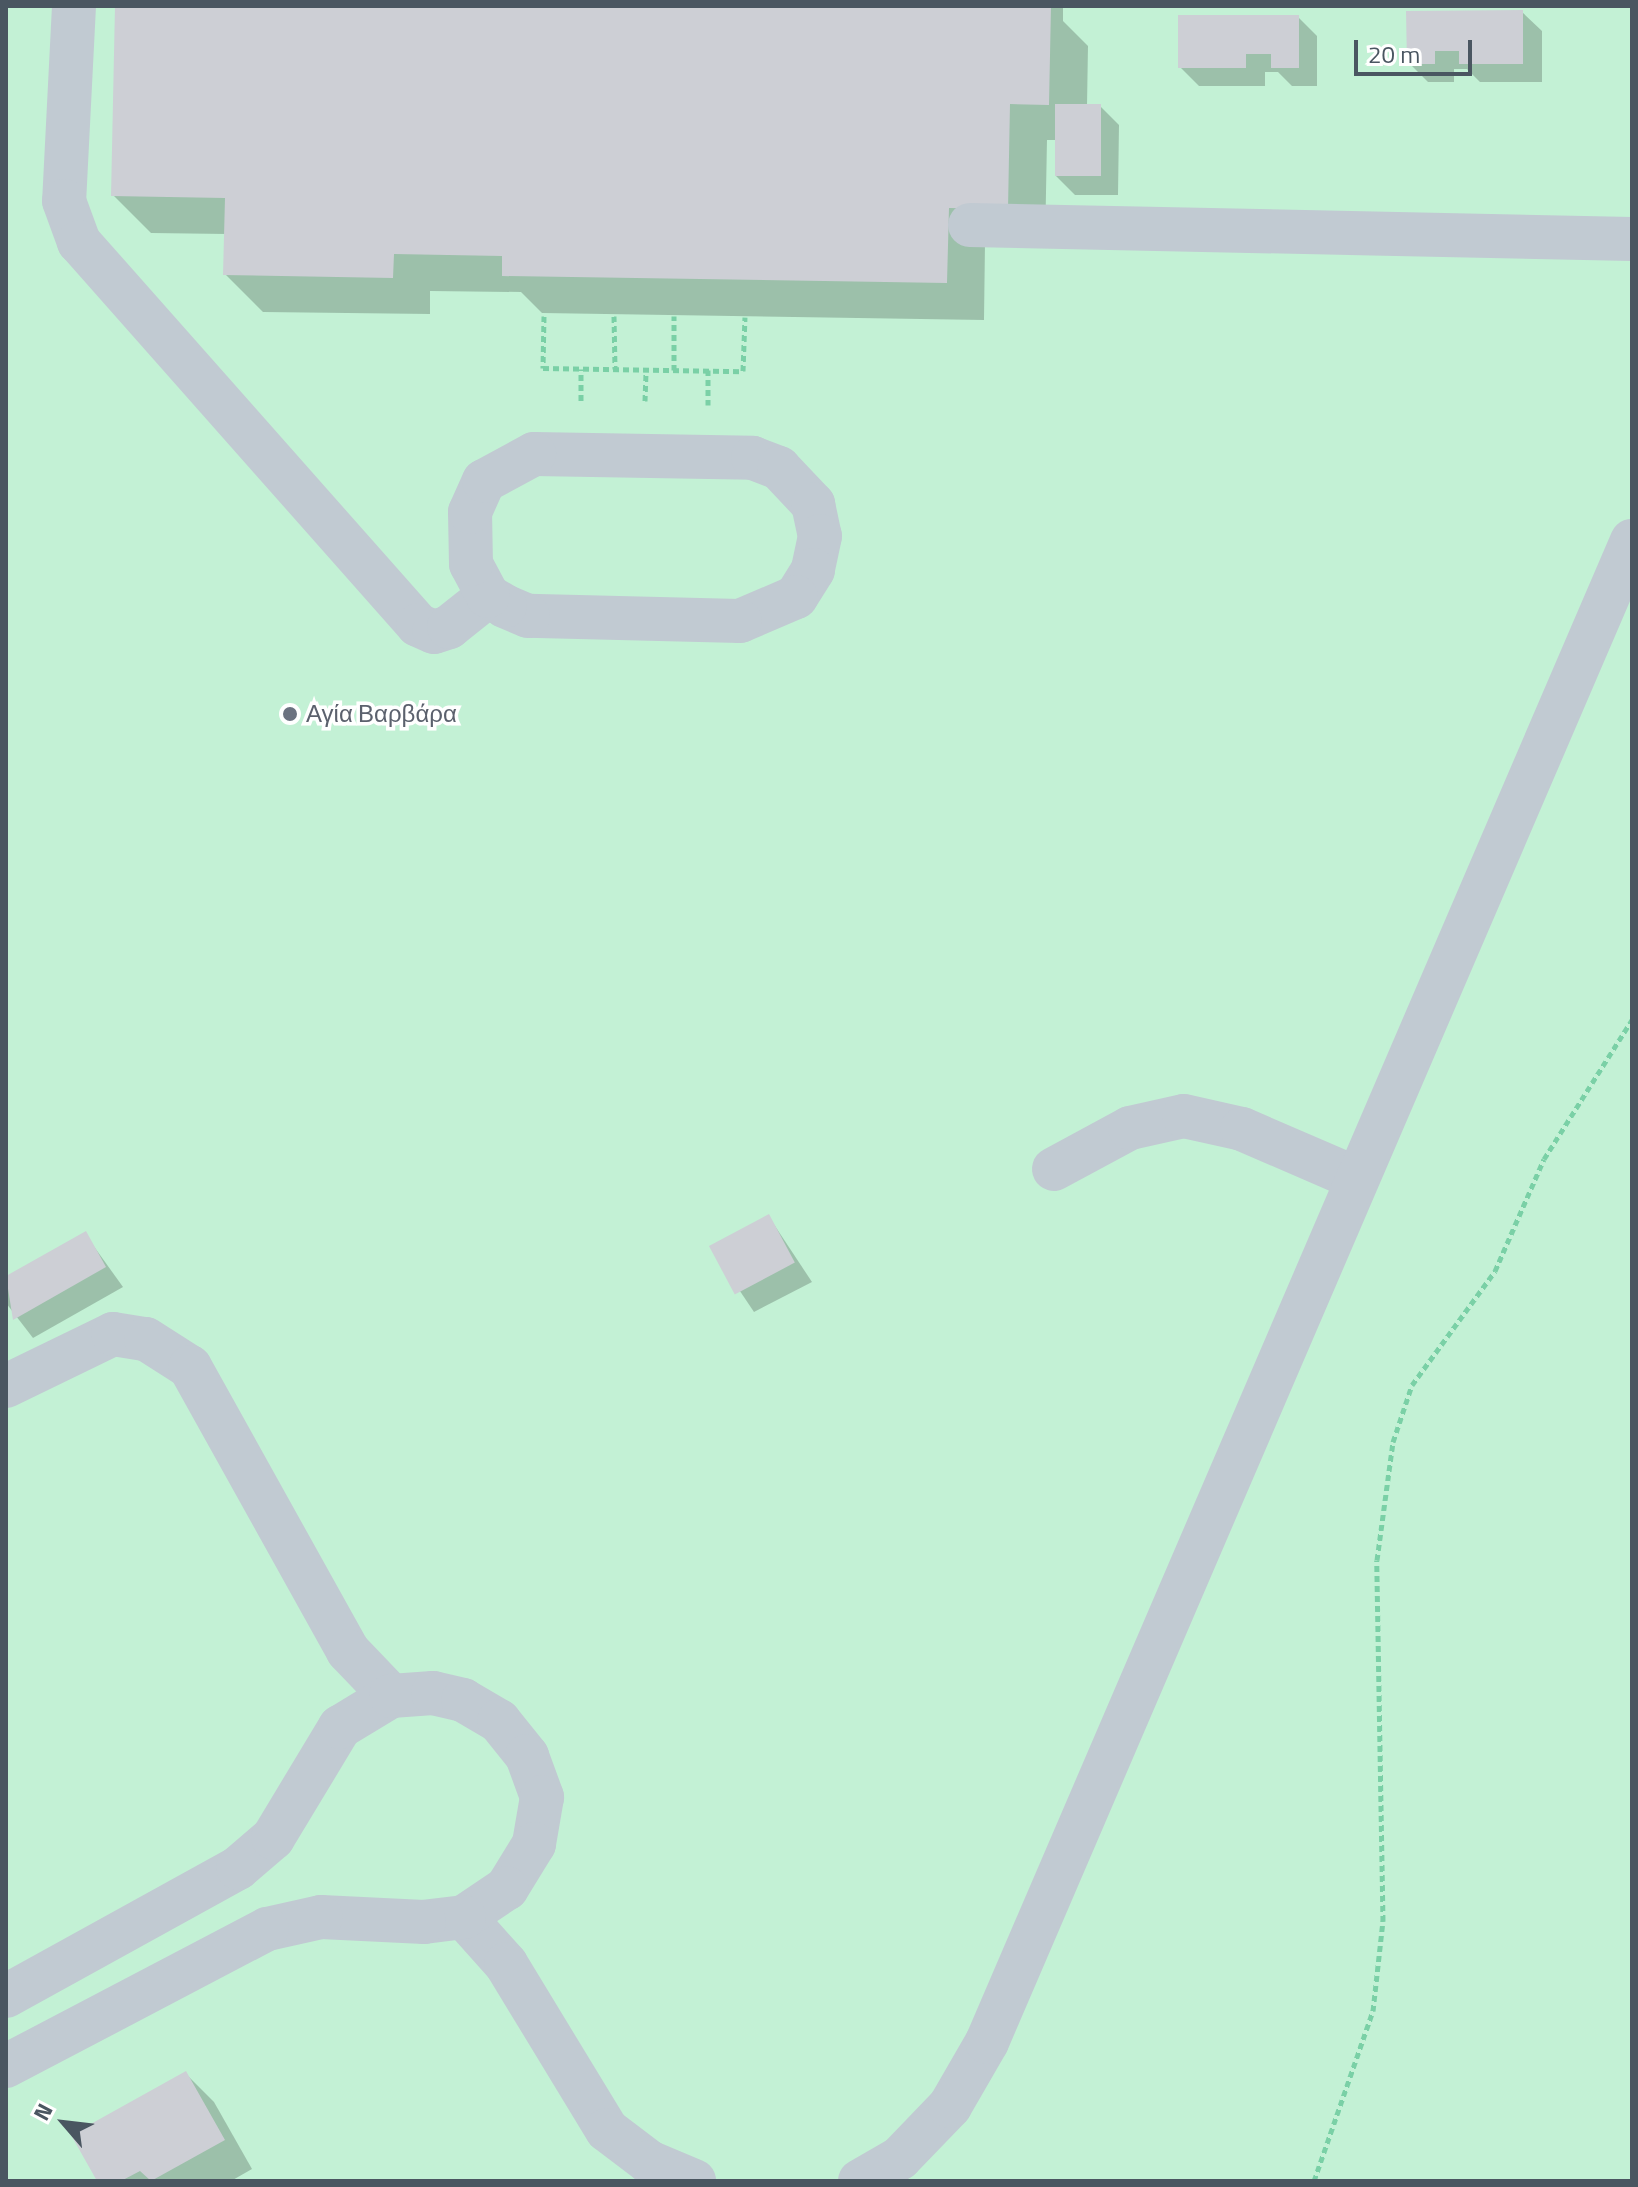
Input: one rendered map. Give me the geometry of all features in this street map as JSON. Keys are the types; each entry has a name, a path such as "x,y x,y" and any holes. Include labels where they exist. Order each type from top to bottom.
{"street":[{"path":"74,6 64,201 79,242 418,625 434,632 449,627 488,596"},
{"path":"970,225 1632,239"},
{"path":"534,454 753,458 779,468 813,504 820,536 813,570 796,597 772,613 740,621 528,616 488,596 471,564 470,512 484,481 534,454"},
{"path":"860,2181 900,2158 950,2106 987,2042 1353,1177 1632,541"},
{"path":"1054,1169 1130,1128 1184,1116 1242,1129 1353,1177"},
{"path":"6,1386 113,1334 146,1339 190,1367 348,1651 391,1696"},
{"path":"6,1996 238,1868 273,1838 340,1727 391,1696 433,1693 499,1721 527,1756 542,1797 534,1844 507,1888 464,1917 424,1922 321,1917 267,1929 6,2066"},
{"path":"464,1917 506,1964 607,2130 649,2162 694,2181"}],"path":[{"path":"544,316 543,368 743,371 745,317"},
{"path":"614,316 615,369"},
{"path":"674,316 674,370"},
{"path":"581,369 581,401"},
{"path":"645,401 646,370"},
{"path":"708,370 708,405"},
{"path":"1314,2181 1373,2011 1381,1936 1377,1560 1393,1442 1412,1385 1495,1271 1544,1159 1632,1020"}],"green space":[{"path":"6,6 1632,6 1632,2181 6,2181"}],"building":[{"path":"115,6 1051,6 1049,105 1010,104 1008,209 949,208 947,283 502,276 502,256 394,254 393,278 223,275 225,198 111,196"},
{"path":"1523,10 1523,64 1459,64 1459,51 1435,51 1435,64 1407,64 1406,11"},
{"path":"1178,15 1299,15 1299,68 1271,68 1271,54 1246,54 1246,68 1178,68"},
{"path":"1055,104 1101,104 1101,176 1055,176"},
{"path":"769,1214 795,1263 735,1294 709,1246"},
{"path":"86,1231 106,1267 13,1320 6,1276"},
{"path":"186,2071 225,2140 151,2181 140,2171 121,2181 97,2181 71,2135"}],"place":[{"name":"Αγία Βαρβάρα","path":"290,714"}]}
